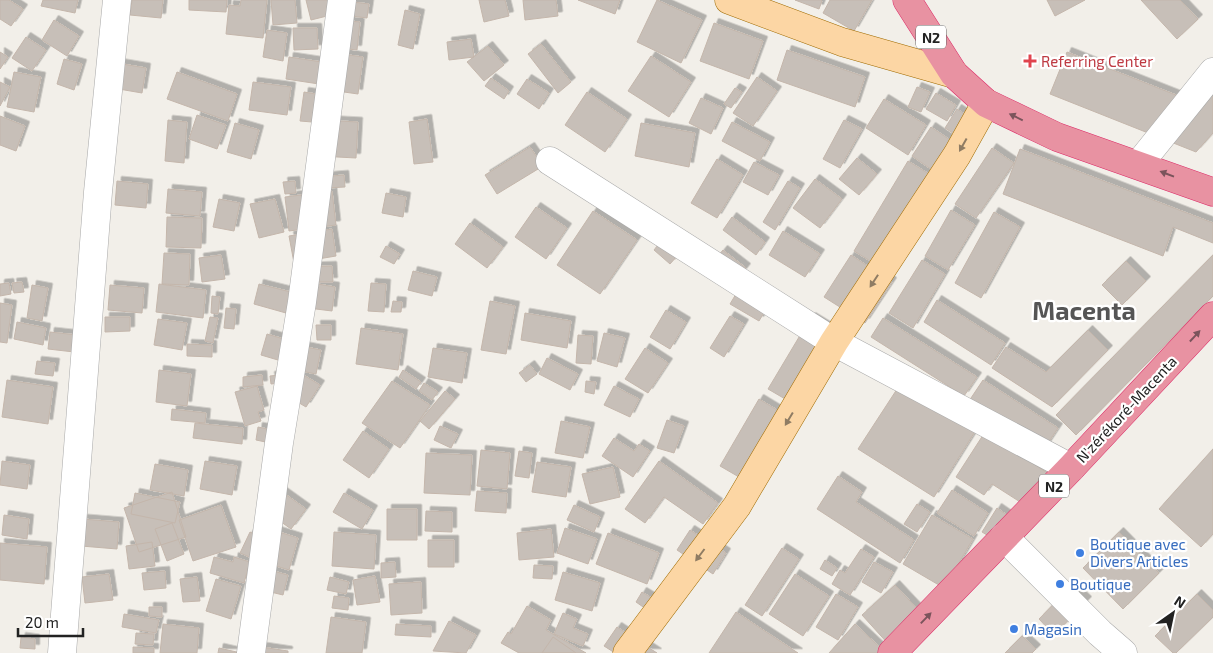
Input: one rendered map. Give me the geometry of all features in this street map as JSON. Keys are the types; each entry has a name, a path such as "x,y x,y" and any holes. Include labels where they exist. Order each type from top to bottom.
{"highway":[{"name":"N2","path":"907,0 954,74 986,102 1057,137 1139,164 1213,192"},
{"name":"N'zérékoré-Macenta","path":"892,653 1072,468 1213,316"}],"main road":[{"path":"729,0 842,42 954,74"},
{"path":"634,651 737,506 834,342 957,155 986,102"}],"street":[{"path":"62,653 98,192 117,0"},
{"path":"252,653 279,443 302,302 342,0"},
{"path":"1139,164 1213,72"},
{"path":"550,161 834,342 1072,468"},
{"path":"1004,536 1100,633 1123,653"}],"building":[{"path":"0,0 9,0 23,9 11,26 0,19"},
{"path":"43,0 78,0 75,13 41,6"},
{"path":"132,0 163,0 161,18 130,15"},
{"path":"189,0 227,0 226,12 189,10"},
{"path":"241,0 267,0 263,38 226,34 229,5 240,6"},
{"path":"271,0 295,0 297,23 273,25"},
{"path":"306,0 335,0 339,13 311,20"},
{"path":"479,0 505,0 509,16 484,22"},
{"path":"523,0 556,0 558,16 525,20"},
{"path":"578,0 620,0 615,14"},
{"path":"657,0 702,20 681,63 637,42"},
{"path":"795,0 821,0 822,1 819,9"},
{"path":"830,0 872,0 854,31 823,13"},
{"path":"1047,0 1085,0 1055,16"},
{"path":"1141,0 1180,0 1198,19 1177,39"},
{"path":"345,1 369,4 367,18 343,15"},
{"path":"405,10 420,14 413,49 398,45"},
{"path":"332,19 360,22 357,50 329,47"},
{"path":"54,20 79,36 67,56 42,40"},
{"path":"714,23 763,41 749,79 700,61"},
{"path":"293,28 317,28 318,49 294,50"},
{"path":"267,30 287,33 283,61 263,57"},
{"path":"26,37 46,50 32,71 12,58"},
{"path":"471,39 474,57 449,60 447,42"},
{"path":"541,44 571,82 558,93 528,54"},
{"path":"488,46 504,65 484,81 467,62"},
{"path":"787,50 865,77 855,107 777,80"},
{"path":"0,52 8,57 0,69"},
{"path":"328,52 363,57 358,94 323,89"},
{"path":"1067,52 1181,97 1213,62 1213,133 1196,152 1050,94"},
{"path":"651,56 691,82 669,117 628,91"},
{"path":"289,57 322,62 319,84 286,79"},
{"path":"64,59 82,64 74,90 57,84"},
{"path":"117,63 146,68 142,93 113,88"},
{"path":"14,72 41,77 34,112 7,107"},
{"path":"177,72 237,94 228,121 167,99"},
{"path":"757,77 777,91 753,126 733,113"},
{"path":"491,78 509,91 504,99 485,86"},
{"path":"527,79 549,93 539,109 517,94"},
{"path":"0,82 10,87 0,106"},
{"path":"253,82 291,87 287,115 249,110"},
{"path":"917,87 930,92 921,112 908,107"},
{"path":"735,88 742,92 731,108 724,104"},
{"path":"304,92 316,94 312,122 300,121"},
{"path":"587,92 627,119 605,152 565,125"},
{"path":"936,93 956,105 947,121 926,109"},
{"path":"701,98 723,108 711,134 689,123"},
{"path":"884,99 926,125 908,155 866,128"},
{"path":"957,109 977,122 965,141 945,128"},
{"path":"197,115 226,125 217,149 189,139"},
{"path":"0,116 25,126 16,151 0,145"},
{"path":"427,119 433,162 414,164 409,122"},
{"path":"168,120 187,122 184,163 165,161"},
{"path":"321,120 358,122 356,158 319,156"},
{"path":"844,120 862,129 840,168 823,159"},
{"path":"732,122 770,142 760,161 722,141"},
{"path":"235,123 259,130 251,159 227,152"},
{"path":"641,123 695,133 689,167 635,156"},
{"path":"931,127 965,150 945,179 912,156"},
{"path":"530,147 543,166 497,194 485,175"},
{"path":"992,148 1014,163 976,218 955,204"},
{"path":"1020,149 1213,223 1213,243 1173,227 1163,256 1003,194"},
{"path":"857,158 877,174 859,195 839,179"},
{"path":"717,159 743,175 717,218 691,203"},
{"path":"908,161 934,177 880,267 854,251"},
{"path":"754,162 779,175 768,195 743,182"},
{"path":"344,175 345,187 308,189 307,178"},
{"path":"815,179 842,199 820,228 793,208"},
{"path":"117,181 148,184 146,208 115,205"},
{"path":"295,181 296,193 285,194 283,182"},
{"path":"788,181 800,188 775,230 763,222"},
{"path":"168,189 202,192 200,216 166,213"},
{"path":"332,191 336,225 289,231 285,197"},
{"path":"386,193 406,197 403,217 382,213"},
{"path":"219,199 240,203 234,231 213,227"},
{"path":"275,199 284,232 259,238 250,204"},
{"path":"536,207 567,228 546,259 515,237"},
{"path":"951,210 975,225 948,270 925,256"},
{"path":"593,211 637,240 600,294 557,265"},
{"path":"994,212 1020,227 981,298 955,283"},
{"path":"167,217 202,218 201,248 166,247"},
{"path":"732,217 765,242 756,255 723,230"},
{"path":"470,223 503,247 487,268 455,244"},
{"path":"332,229 336,256 294,263 289,236"},
{"path":"783,231 820,254 805,277 769,255"},
{"path":"661,241 678,255 670,264 654,250"},
{"path":"386,246 400,254 394,264 380,257"},
{"path":"723,250 746,268 737,279 714,261"},
{"path":"164,253 190,254 189,285 162,284"},
{"path":"221,255 225,279 202,282 199,258"},
{"path":"851,255 892,282 865,323 824,297"},
{"path":"1213,255 1213,296 1076,435 1056,415"},
{"path":"922,260 945,274 913,328 889,313"},
{"path":"1126,261 1146,281 1122,305 1102,285"},
{"path":"332,266 333,282 302,282 302,267"},
{"path":"413,271 437,277 432,296 408,290"},
{"path":"22,282 24,292 14,293 12,283"},
{"path":"9,283 11,294 0,296 0,284"},
{"path":"312,283 335,287 332,311 308,308"},
{"path":"371,283 386,284 384,312 368,311"},
{"path":"159,284 206,290 203,318 156,312"},
{"path":"259,284 291,292 286,313 254,304"},
{"path":"742,284 771,301 759,321 730,304"},
{"path":"32,285 48,288 42,321 27,318"},
{"path":"110,285 144,288 142,313 108,310"},
{"path":"212,296 220,297 218,314 211,313"},
{"path":"937,300 1005,343 991,365 924,322"},
{"path":"393,301 402,302 401,312 391,312"},
{"path":"490,301 515,306 506,354 481,350"},
{"path":"0,303 12,305 7,343 0,342"},
{"path":"226,308 236,309 234,329 224,328"},
{"path":"666,310 686,322 670,349 650,337"},
{"path":"525,313 571,321 567,348 521,340"},
{"path":"730,316 744,324 724,357 710,348"},
{"path":"105,317 130,317 130,331 105,332"},
{"path":"210,317 218,318 213,343 205,341"},
{"path":"811,317 847,339 804,410 768,389"},
{"path":"883,318 977,377 964,396 871,337"},
{"path":"158,319 187,323 182,350 154,345"},
{"path":"17,322 46,328 43,345 14,339"},
{"path":"316,325 331,325 331,340 317,340"},
{"path":"361,328 403,334 398,370 356,364"},
{"path":"1088,330 1108,350 1052,407 992,368 1006,347 1046,372"},
{"path":"50,332 77,335 74,352 48,349"},
{"path":"604,333 625,338 617,367 597,361"},
{"path":"267,334 294,342 288,363 261,355"},
{"path":"578,335 593,336 591,364 576,363"},
{"path":"187,344 212,345 212,357 187,356"},
{"path":"301,346 321,350 316,374 296,370"},
{"path":"433,348 467,353 462,383 428,377"},
{"path":"645,348 668,363 648,393 625,379"},
{"path":"547,358 578,374 570,390 539,374"},
{"path":"37,361 55,363 53,376 35,374"},
{"path":"530,365 537,374 526,382 519,373"},
{"path":"159,370 191,374 187,406 156,402"},
{"path":"403,370 421,382 416,389 399,377"},
{"path":"297,371 320,385 306,407 284,394"},
{"path":"262,375 263,385 243,387 243,377"},
{"path":"279,375 280,383 271,384 270,376"},
{"path":"7,380 53,387 48,424 2,417"},
{"path":"983,380 1058,428 1044,449 969,401"},
{"path":"392,381 430,405 400,448 362,423"},
{"path":"586,381 596,382 594,394 585,392"},
{"path":"424,383 438,392 432,400 419,391"},
{"path":"901,383 976,430 934,497 858,449"},
{"path":"257,386 264,410 258,412 261,421 245,426 235,392"},
{"path":"614,386 639,399 630,417 604,405"},
{"path":"445,391 455,399 429,429 420,421"},
{"path":"759,399 797,422 758,488 720,466"},
{"path":"172,409 206,413 205,423 171,420"},
{"path":"667,420 684,426 674,453 657,448"},
{"path":"561,421 590,427 583,458 555,453"},
{"path":"195,423 243,428 242,444 193,438"},
{"path":"440,426 458,434 451,448 434,440"},
{"path":"258,427 282,432 280,445 256,440"},
{"path":"363,431 389,449 369,478 343,460"},
{"path":"985,432 1049,474 1028,507 992,484 984,495 956,477"},
{"path":"614,438 634,451 639,444 650,451 633,477 602,456"},
{"path":"1213,449 1213,534 1201,547 1159,509"},
{"path":"481,450 510,453 507,489 477,486"},
{"path":"519,451 532,453 529,478 515,476"},
{"path":"426,453 472,455 470,495 424,493"},
{"path":"2,461 30,465 27,489 0,485"},
{"path":"205,461 237,466 232,495 200,489"},
{"path":"659,461 718,503 703,524 664,497 645,523 625,509"},
{"path":"537,462 571,467 566,497 532,492"},
{"path":"155,464 188,470 184,496 150,490"},
{"path":"613,467 620,497 590,504 582,474"},
{"path":"838,476 862,492 856,502 914,540 900,563 817,509"},
{"path":"274,486 306,509 291,529 259,506"},
{"path":"952,490 988,513 974,536 937,513"},
{"path":"477,491 507,493 506,513 475,511"},
{"path":"172,492 186,537 139,552 124,508"},
{"path":"135,493 180,502 175,523 131,514"},
{"path":"344,493 373,510 362,529 333,512"},
{"path":"917,504 930,512 917,532 904,524"},
{"path":"221,505 236,547 193,561 179,520"},
{"path":"574,505 600,517 594,532 567,520"},
{"path":"997,508 1010,517 995,540 982,532"},
{"path":"387,509 417,509 417,540 387,540"},
{"path":"426,511 452,512 452,532 425,531"},
{"path":"4,515 29,519 27,539 2,535"},
{"path":"932,515 973,539 944,588 903,564"},
{"path":"83,519 119,522 117,549 81,546"},
{"path":"172,523 184,554 167,561 155,529"},
{"path":"565,528 597,539 588,564 557,553"},
{"path":"551,529 554,557 519,560 517,533"},
{"path":"690,530 726,553 713,574 677,550"},
{"path":"276,531 298,538 289,570 266,563"},
{"path":"250,532 263,538 254,559 240,553"},
{"path":"334,532 376,535 374,569 332,566"},
{"path":"1119,532 1159,573 1123,609 1083,568"},
{"path":"608,533 659,553 647,584 596,564"},
{"path":"428,540 454,540 454,567 428,567"},
{"path":"152,542 155,566 129,569 126,546"},
{"path":"0,543 47,547 44,584 0,580"},
{"path":"782,548 799,559 762,616 745,605"},
{"path":"861,549 874,557 850,595 832,584 840,570 845,573"},
{"path":"214,557 233,562 234,557 250,562 244,583 210,573"},
{"path":"825,560 837,568 832,576 820,569"},
{"path":"395,562 396,577 381,578 381,563"},
{"path":"874,562 893,572 881,593 862,582"},
{"path":"534,565 553,566 552,579 533,578"},
{"path":"255,566 288,575 283,595 250,587"},
{"path":"165,571 166,588 144,590 142,573"},
{"path":"563,572 600,583 592,611 555,600"},
{"path":"109,574 113,600 85,603 82,577"},
{"path":"795,574 829,596 803,636 769,614"},
{"path":"375,576 380,602 357,605 353,580"},
{"path":"197,577 200,601 183,602 180,579"},
{"path":"330,577 349,582 346,594 327,590"},
{"path":"216,579 241,586 231,619 206,611"},
{"path":"421,582 422,613 391,615 389,584"},
{"path":"895,585 924,616 891,647 862,615"},
{"path":"1071,586 1087,601 1054,635 1039,619"},
{"path":"642,592 652,598 646,609 636,602"},
{"path":"836,594 858,607 838,640 816,627"},
{"path":"1197,594 1213,610 1213,617 1176,653 1173,653 1155,636"},
{"path":"334,596 349,598 348,610 332,608"},
{"path":"527,606 551,620 546,630 586,653 519,653 501,643 508,632 511,634"},
{"path":"149,607 162,607 162,617 149,616"},
{"path":"736,612 798,653 709,653"},
{"path":"563,613 577,619 573,628 588,634 583,646 554,634"},
{"path":"124,614 159,620 156,633 122,627"},
{"path":"331,617 366,622 362,653 326,653"},
{"path":"449,621 476,635 466,653 433,651"},
{"path":"163,624 199,628 197,653 160,653"},
{"path":"396,624 431,626 431,637 395,635"},
{"path":"855,624 886,653 829,653"},
{"path":"617,627 657,653 615,653 604,646"},
{"path":"136,633 154,634 153,645 135,644"},
{"path":"1022,636 1036,649 1032,653 1005,653"},
{"path":"21,637 35,639 35,649 20,648"},
{"path":"553,637 576,653 542,653"},
{"path":"255,646 288,651 288,653 254,653"},
{"path":"133,647 154,648 154,653 133,653"},
{"path":"219,648 241,653 218,653"}],"place":[{"name":"Referring Center","path":"1030,61"},
{"name":"Boutique avec Divers Articles","path":"1080,553"},
{"name":"Boutique","path":"1060,584"},
{"name":"Magasin","path":"1014,629"}],"district":[{"name":"Macenta","path":"1084,310"}]}
